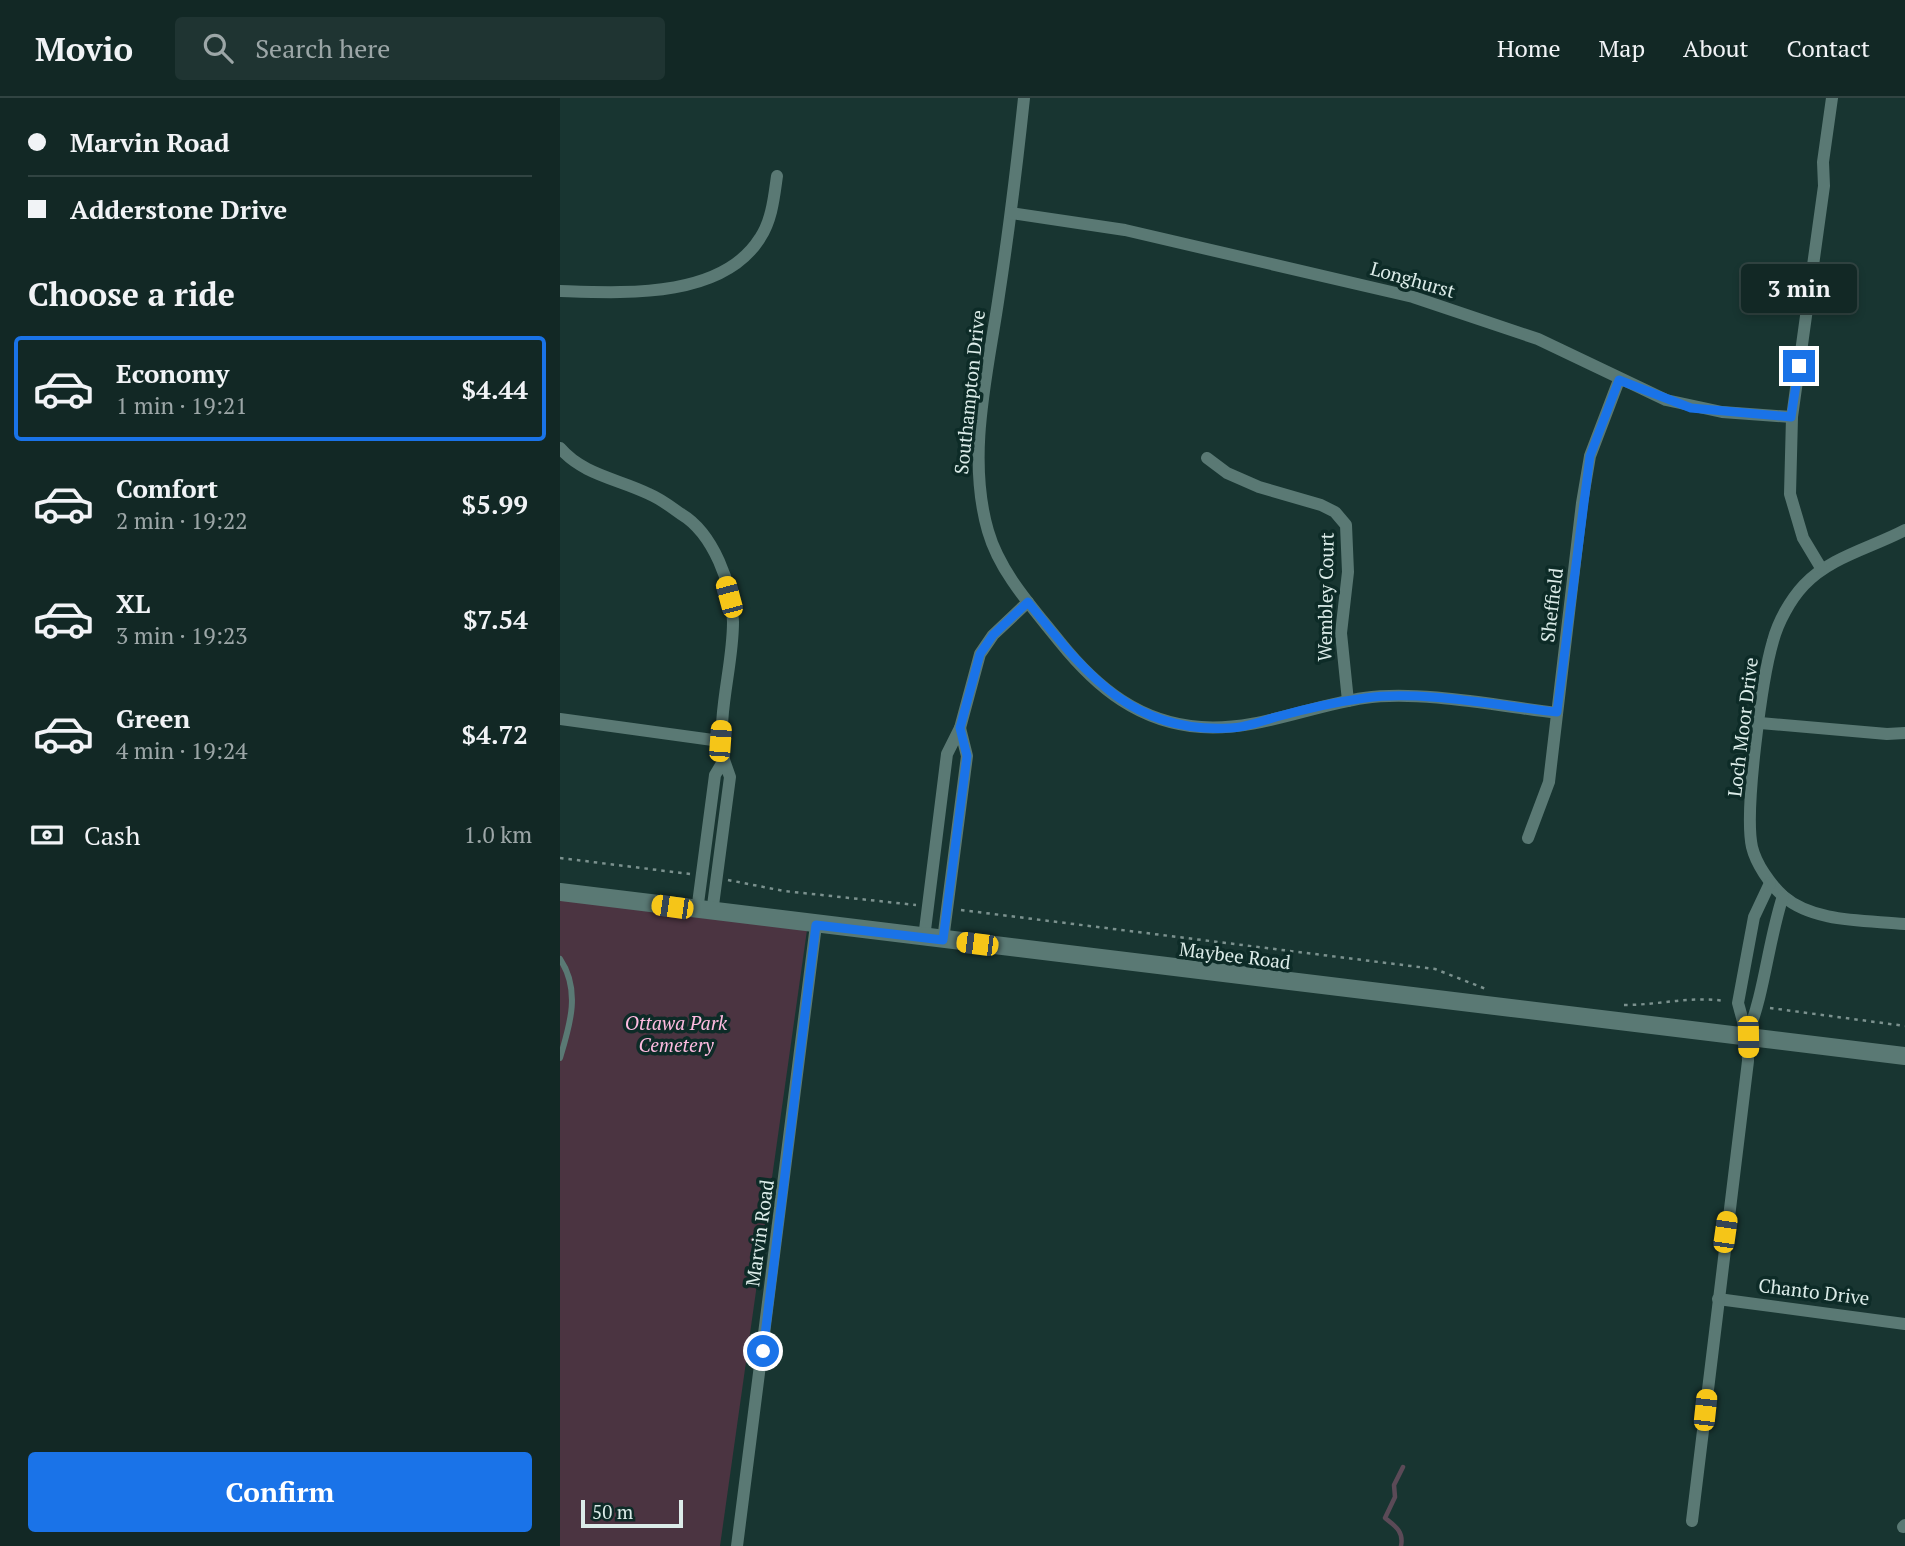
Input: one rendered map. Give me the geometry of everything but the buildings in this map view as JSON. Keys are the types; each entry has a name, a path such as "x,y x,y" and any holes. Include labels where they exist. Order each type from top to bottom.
{"main road":[{"name":"Maybee Road","path":"560,892 704,912 1905,1056"}],"street":[{"name":"Southampton Drive","path":"1024,98 977,469 989,533 1004,565 1028,602 1080,667 1132,708 1164,722 1231,729 1348,701 1388,696 1557,712"},
{"path":"1832,98 1824,151 1824,186 1791,417 1790,494 1803,538 1821,568 1905,530"},
{"path":"560,291 674,288 712,279 740,263 760,239 771,217 777,176"},
{"name":"Longhurst","path":"1011,213 1125,230 1413,297 1538,339 1619,380 1691,408 1791,417"},
{"name":"Sheffield","path":"1528,838 1541,810 1549,782 1590,456 1619,380"},
{"path":"560,448 568,457 595,474 652,495 686,517 716,554 733,620 720,741 730,778 716,878 704,912"},
{"name":"Wembley Court","path":"1207,458 1227,473 1259,487 1321,505 1335,512 1346,525 1348,572 1341,633 1348,701"},
{"name":"Loch Moor Drive","path":"1821,568 1801,588 1773,640 1760,723 1751,828 1752,848 1770,883 1801,909 1827,915 1905,924"},
{"path":"924,938 947,754 960,728 980,654 993,635 1028,602"},
{"path":"560,719 720,741"},
{"path":"1760,723 1887,734 1905,733"},
{"path":"943,940 967,756 960,728"},
{"path":"704,912 702,876 708,825 715,775 724,760"},
{"path":"939,820 958,822"},
{"path":"708,825 723,827"},
{"path":"1692,1521 1748,1061 1748,1037 1738,1003 1754,917 1770,883"},
{"path":"1748,1037 1759,1006 1770,943 1783,896"},
{"name":"Marvin Road","path":"737,1546 816,925"},
{"path":"1749,939 1770,943"},
{"name":"Chanto Drive","path":"1718,1299 1905,1324"}],"lane":[{"path":"560,959 573,990 569,1027 560,1058"}],"path":[{"path":"560,858 702,876"},
{"path":"716,878 784,891 928,907"},
{"path":"947,908 1434,969 1494,992"},
{"path":"1611,1004 1655,1005 1697,997 1738,1003"},
{"path":"1759,1006 1905,1026"}],"green space":[{"name":"Ottawa Park Cemetery","path":"560,899 807,930 720,1546 560,1546"}],"waterway":[{"path":"1401,1546 1400,1533 1385,1518 1395,1497 1394,1485 1403,1467"}],"route":[{"path":"763,1351 816,925 943,940 967,756 960,728 980,654 993,635 1028,602 1080,667 1111,694 1132,708 1164,722 1199,727 1231,729 1299,711 1388,696 1557,712 1590,456 1619,380 1691,408 1791,417 1799,366"}]}
